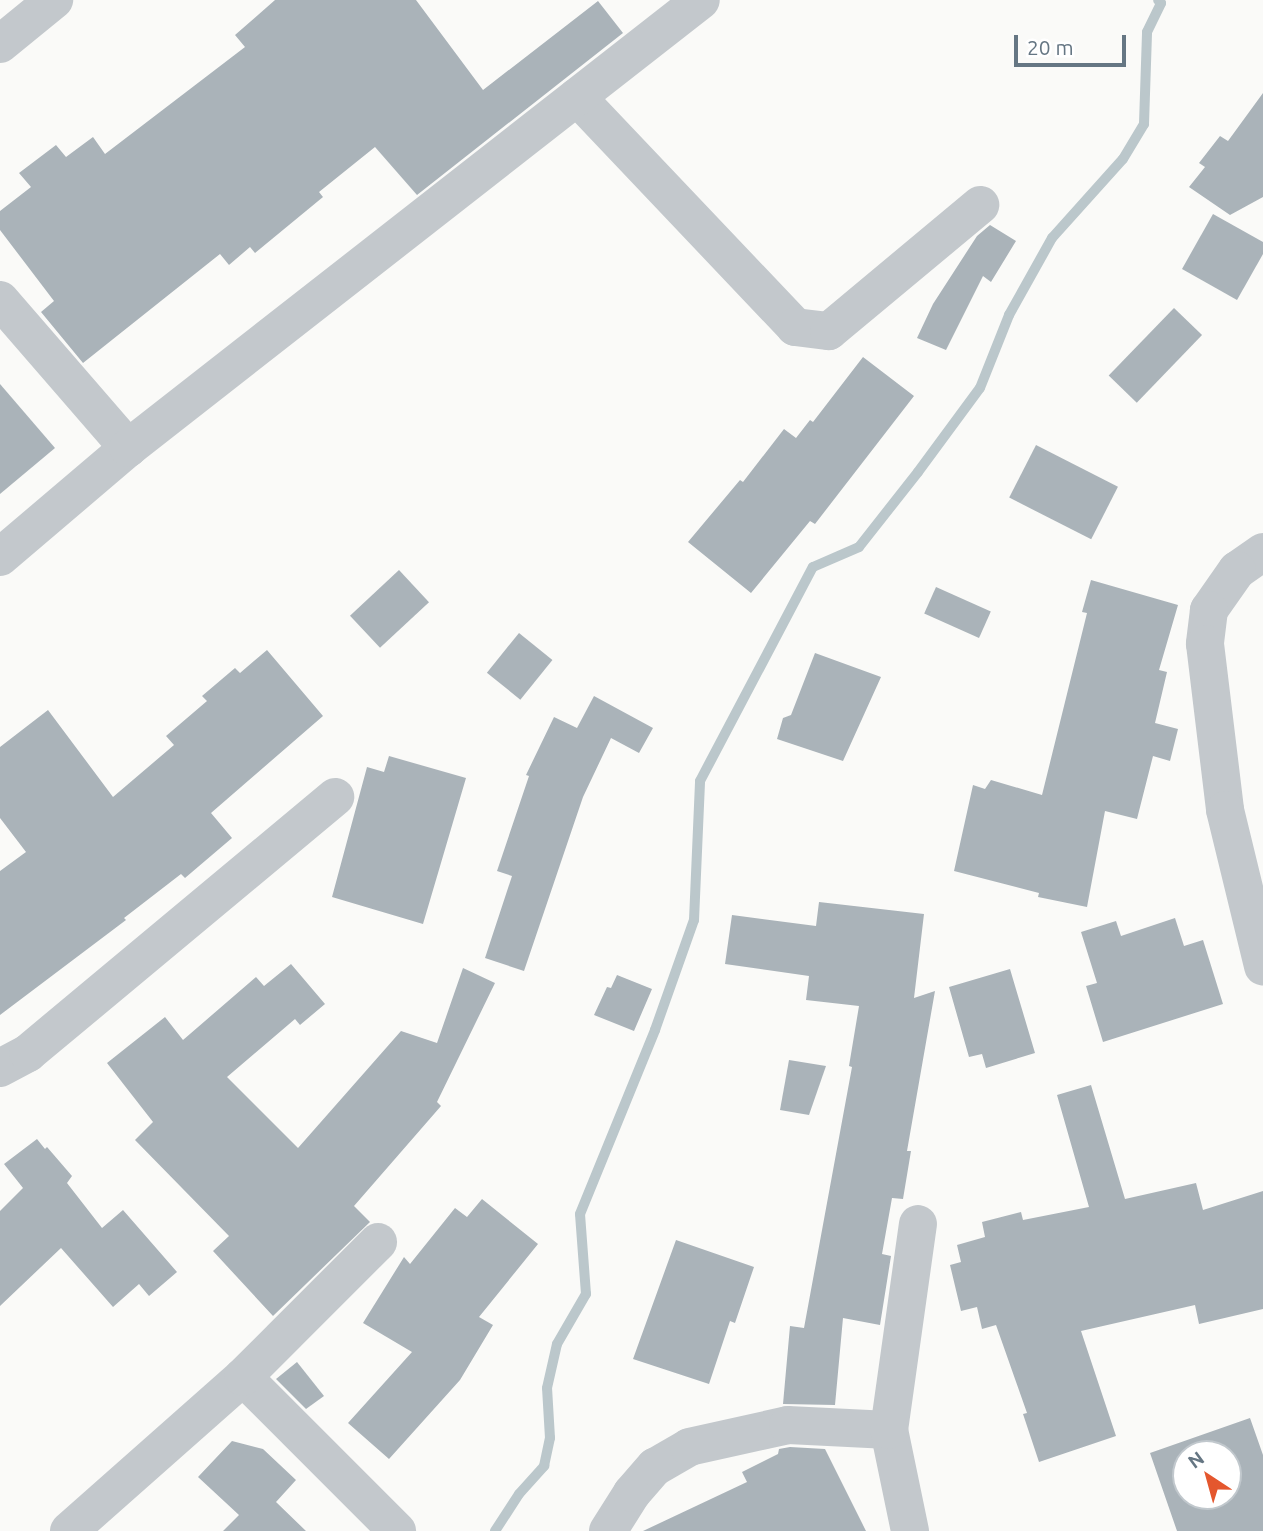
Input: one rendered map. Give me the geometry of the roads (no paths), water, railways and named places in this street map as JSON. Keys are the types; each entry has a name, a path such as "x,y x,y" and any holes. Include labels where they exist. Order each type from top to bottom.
{"street":[{"path":"0,44 54,0"},
{"path":"0,557 128,448 701,0"},
{"path":"577,97 795,327 829,331 980,205"},
{"path":"0,300 128,448"},
{"path":"1263,552 1237,570 1209,610 1205,644 1225,810 1263,966"},
{"path":"0,1068 28,1053 335,797"},
{"path":"910,1531 889,1430 918,1224"},
{"path":"69,1531 243,1377 377,1242"},
{"path":"243,1377 397,1531"},
{"path":"608,1531 632,1493 655,1467 689,1447 788,1425 889,1430"}],"waterway":[{"path":"495,1531 519,1494 544,1466 550,1438 547,1388 557,1344 586,1294 580,1214 655,1030 694,920 700,781 813,567 859,547 918,472 980,388 1009,315 1052,238 1123,159 1144,124 1147,32 1161,3 1158,0"}]}
